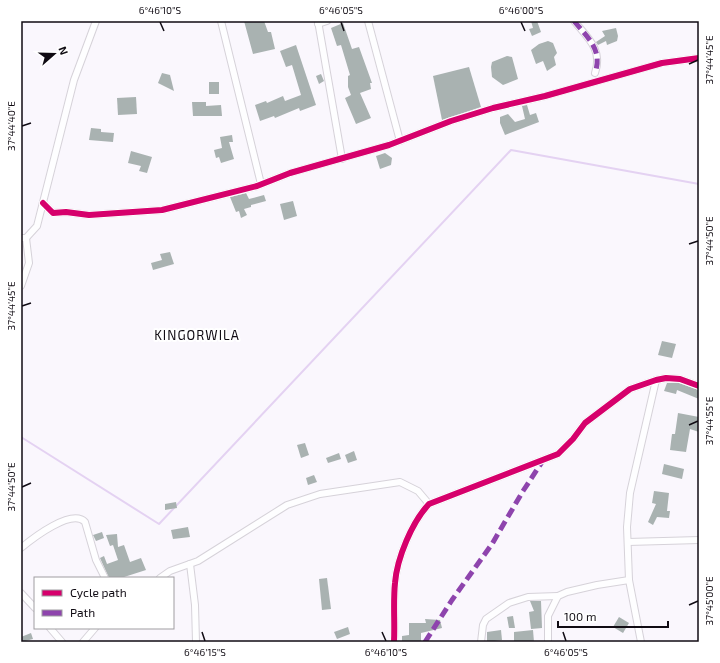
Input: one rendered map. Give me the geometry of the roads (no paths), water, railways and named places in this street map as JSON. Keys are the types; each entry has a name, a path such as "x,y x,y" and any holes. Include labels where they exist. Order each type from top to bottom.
{"street":[{"path":"21,286 29,263 24,238 35,230 43,204 74,80 96,21"},
{"path":"221,21 261,184"},
{"path":"328,21 318,22 342,159"},
{"path":"368,21 400,141"},
{"path":"574,21 596,52 598,60 595,73"},
{"path":"43,204 52,213 66,212 89,215 127,214 162,210 261,184 290,173 400,141 450,121 493,108 545,96 662,64 699,58"},
{"path":"394,642 395,583 405,545 423,511 430,504 558,454 573,439 585,422 630,389 656,380 680,379 699,386"},
{"path":"641,642 629,580 627,527 630,493 656,380"},
{"path":"161,577 170,571 190,564 229,543 287,505 320,494 400,482 418,491 430,504"},
{"path":"21,548 47,529 71,518 78,518 85,522 96,560 104,577"},
{"path":"628,542 699,540"},
{"path":"190,564 195,605 196,642"},
{"path":"481,642 483,625 486,619 508,603 528,597 558,596 597,584 629,580"},
{"path":"21,593 34,607"},
{"path":"548,642 548,616 558,596"},
{"path":"51,629 62,642"},
{"path":"83,642 94,629"}],"waterway":[{"path":"21,437 159,524 511,150 699,184"}],"district":[{"name":"KINGORWILA","path":"197,335"}]}
